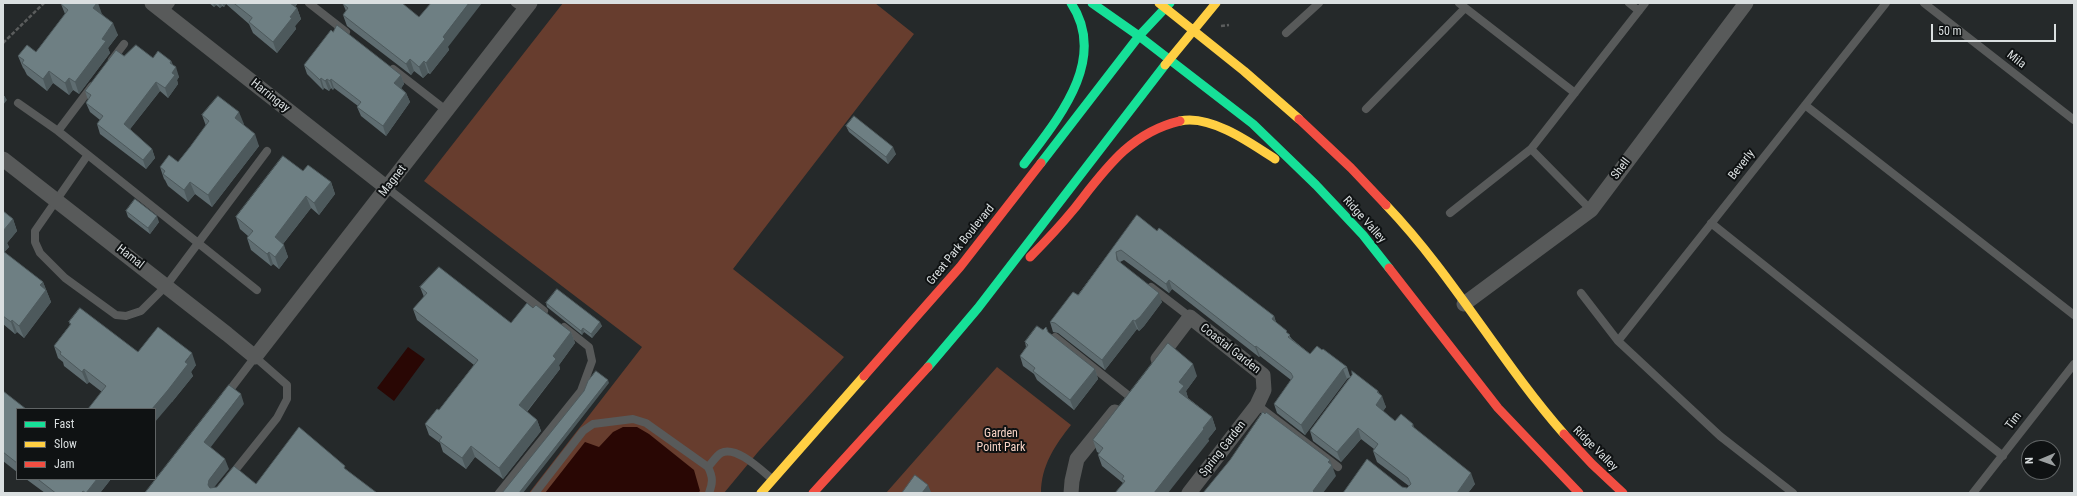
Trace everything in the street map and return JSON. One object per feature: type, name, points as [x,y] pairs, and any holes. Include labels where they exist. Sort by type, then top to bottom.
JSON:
[{"type":"main road","points":[[1017,174],[1068,102],[1081,74],[1084,41],[1079,20],[1071,3]]},
{"type":"main road","name":"Ridge Valley","points":[[1092,3],[1139,36],[1253,124],[1316,185],[1363,235],[1498,408],[1578,493]]},
{"type":"main road","points":[[813,493],[923,373],[978,308],[1041,224],[1192,30],[1216,3]]},
{"type":"main road","name":"Ridge Valley","points":[[1164,5],[1192,30],[1276,98],[1346,161],[1410,230],[1521,384],[1563,435],[1623,493]]},
{"type":"main road","name":"Great Park Boulevard","points":[[761,493],[960,267],[1164,5]]},
{"type":"main road","points":[[978,308],[1059,227],[1111,163],[1130,144],[1156,128],[1168,123],[1182,121],[1201,122],[1237,136],[1316,185]]},
{"type":"main road","points":[[912,323],[985,219]]},
{"type":"street","name":"Shell","points":[[1464,304],[1591,210],[1746,3]]},
{"type":"street","name":"Magnet","points":[[255,357],[447,111],[523,5]]},
{"type":"street","name":"Harringay","points":[[162,6],[387,188]]},
{"type":"street","name":"Hamal","points":[[3,159],[56,199],[255,357]]},
{"type":"street","name":"Coastal Garden","points":[[1148,372],[1190,317],[1263,375],[1264,390],[1258,405]]},
{"type":"street","points":[[1071,493],[1077,459],[1138,384]]},
{"type":"street","name":"Spring Garden","points":[[1196,491],[1258,405]]},
{"type":"lane","points":[[309,3],[351,36]]},
{"type":"lane","points":[[1286,33],[1319,3]]},
{"type":"lane","points":[[1458,3],[1575,93]]},
{"type":"lane","points":[[1629,3],[1639,11]]},
{"type":"lane","points":[[1450,213],[1531,150],[1646,3]]},
{"type":"lane","name":"Beverly","points":[[1618,341],[1886,3]]},
{"type":"lane","name":"Mila","points":[[1924,3],[2074,120]]},
{"type":"lane","points":[[1366,109],[1465,8]]},
{"type":"lane","points":[[105,69],[124,44]]},
{"type":"lane","points":[[388,65],[447,111]]},
{"type":"lane","points":[[58,131],[96,81]]},
{"type":"lane","points":[[18,103],[58,131],[87,156],[198,241],[257,290]]},
{"type":"lane","points":[[1805,105],[2074,315]]},
{"type":"lane","points":[[1531,150],[1591,210]]},
{"type":"lane","points":[[87,156],[35,231],[35,242],[40,253],[65,278],[116,315],[126,316],[141,311],[166,286],[198,241],[267,151]]},
{"type":"lane","points":[[387,188],[589,347],[592,361],[581,391],[499,493]]},
{"type":"lane","points":[[1711,224],[2003,456]]},
{"type":"lane","points":[[1142,280],[1190,317]]},
{"type":"lane","points":[[1581,293],[1618,341],[1720,436],[1793,493]]},
{"type":"lane","points":[[1055,337],[1129,396]]},
{"type":"lane","points":[[217,493],[277,418],[287,399],[287,386],[255,357],[223,400]]},
{"type":"lane","name":"Tim","points":[[1973,493],[2074,364]]},
{"type":"lane","points":[[1258,405],[1308,439],[1338,467]]},
{"type":"lane","points":[[535,493],[583,431],[593,424],[633,419],[646,423],[708,467],[712,474],[713,485],[709,493]]},
{"type":"lane","points":[[708,467],[721,453],[730,451],[738,453],[772,480]]},
{"type":"path","points":[[3,43],[44,3]]},
{"type":"green space","points":[[563,3],[875,3],[914,34],[733,269],[844,357],[758,452],[724,493],[529,493],[642,347],[424,181]]},
{"type":"green space","name":"Garden Point Park","points":[[997,367],[1071,425],[1054,448],[1046,465],[1043,474],[1041,493],[886,493]]},
{"type":"shaded area","points":[[408,347],[425,359],[394,401],[377,388]]},
{"type":"shaded area","points":[[623,427],[637,427],[649,434],[694,470],[700,491],[698,493],[545,493],[585,442],[599,447],[613,432]]},
{"type":"building","points":[[97,3],[93,8],[113,23],[102,39],[106,41],[75,82],[69,78],[65,83],[49,71],[43,79],[22,63],[24,60],[18,56],[27,45],[36,52],[68,10],[61,4]]},
{"type":"building","points":[[234,3],[290,3],[297,8],[290,17],[292,18],[273,42],[249,22],[252,18]]},
{"type":"building","points":[[402,3],[419,17],[431,3],[469,3],[443,37],[445,39],[426,63],[424,61],[419,67],[410,59],[406,64],[343,15],[348,8],[343,4]]},
{"type":"building","points":[[337,25],[401,75],[394,83],[406,93],[383,126],[357,107],[361,102],[331,79],[330,81],[327,79],[325,81],[321,78],[320,80],[304,65],[331,30],[333,32]]},
{"type":"building","points":[[136,45],[153,58],[158,51],[176,67],[172,73],[175,75],[165,88],[156,82],[124,124],[152,149],[143,160],[97,124],[103,116],[86,103],[91,95],[85,91],[116,50],[124,56]]},
{"type":"building","points":[[218,96],[239,112],[235,118],[255,134],[208,195],[190,182],[184,190],[163,174],[165,171],[160,167],[169,155],[178,162],[209,121],[202,115]]},
{"type":"building","points":[[854,116],[893,147],[886,157],[846,126]]},
{"type":"building","points":[[283,156],[303,171],[308,165],[331,182],[314,203],[306,196],[275,237],[284,245],[275,257],[269,252],[267,254],[247,238],[253,231],[236,217]]},
{"type":"building","points":[[135,199],[157,216],[148,228],[126,211]]},
{"type":"building","points":[[3,211],[13,219],[3,231]]},
{"type":"building","points":[[1137,215],[1157,231],[1159,228],[1274,316],[1272,319],[1287,331],[1286,332],[1290,335],[1288,337],[1310,354],[1317,346],[1347,367],[1343,369],[1301,425],[1274,404],[1293,377],[1291,373],[1169,280],[1166,284],[1121,250],[1116,252],[1117,260],[1159,293],[1140,317],[1135,321],[1133,320],[1102,360],[1055,323],[1050,322],[1073,292],[1078,295]]},
{"type":"building","points":[[3,251],[43,282],[40,285],[46,290],[19,326],[12,320],[11,322],[3,316]]},
{"type":"building","points":[[439,267],[511,323],[527,303],[533,308],[536,305],[571,332],[553,356],[556,359],[519,405],[537,420],[499,468],[471,446],[462,458],[439,441],[442,437],[425,424],[437,409],[439,410],[478,360],[413,309],[427,293],[420,287]]},
{"type":"building","points":[[557,289],[600,322],[591,334],[583,328],[581,331],[546,303]]},
{"type":"building","points":[[80,308],[138,352],[158,327],[192,353],[185,362],[188,364],[153,408],[89,408],[106,386],[84,369],[82,372],[60,354],[61,352],[54,346],[71,324],[69,322]]},
{"type":"building","points":[[1037,326],[1043,330],[1046,327],[1048,332],[1095,369],[1070,400],[1033,371],[1035,368],[1020,356],[1028,345],[1025,342]]},
{"type":"building","points":[[1168,343],[1193,364],[1179,382],[1184,386],[1179,392],[1212,417],[1154,493],[1115,493],[1125,481],[1122,479],[1124,476],[1098,455],[1103,448],[1093,440]]},
{"type":"building","points":[[596,371],[608,380],[519,493],[502,493],[584,391],[588,381]]},
{"type":"building","points":[[1352,371],[1378,391],[1377,392],[1382,396],[1376,405],[1395,421],[1401,414],[1413,424],[1412,426],[1471,473],[1457,493],[1343,493],[1367,459],[1402,487],[1407,488],[1411,484],[1408,478],[1373,451],[1378,444],[1358,428],[1337,452],[1310,431],[1352,375]]},
{"type":"building","points":[[229,385],[241,394],[204,442],[225,459],[209,480],[208,485],[210,488],[217,487],[234,466],[256,484],[299,427],[345,466],[344,468],[377,493],[145,493]]},
{"type":"building","points":[[3,391],[25,408],[16,408],[16,462],[3,452]]},
{"type":"building","points":[[1263,412],[1265,414],[1266,412],[1330,460],[1328,462],[1332,465],[1313,491],[1315,493],[1203,493],[1230,460]]},
{"type":"building","points":[[915,475],[928,485],[922,493],[902,493]]},
{"type":"building","points":[[39,480],[96,480],[86,493],[83,491],[81,493],[56,493]]},
{"type":"traffic: fast","points":[[1024,164],[1051,128],[1063,109],[1074,88],[1082,67],[1084,46],[1081,24],[1071,3]]},
{"type":"traffic: fast","points":[[1092,3],[1139,36],[1253,124],[1316,185],[1363,235],[1389,268]]},
{"type":"traffic: fast","points":[[1041,163],[1139,36],[1170,3]]},
{"type":"traffic: fast","points":[[928,367],[978,308],[1165,65]]},
{"type":"traffic: slow","points":[[1159,3],[1244,71],[1299,119]]},
{"type":"traffic: slow","points":[[1165,65],[1216,3]]},
{"type":"traffic: slow","points":[[1180,121],[1192,120],[1204,122],[1230,131],[1275,159]]},
{"type":"traffic: slow","points":[[1386,205],[1433,260],[1519,377],[1564,434]]},
{"type":"traffic: slow","points":[[761,493],[864,376]]},
{"type":"traffic: jam","points":[[1299,119],[1351,168],[1386,205]]},
{"type":"traffic: jam","points":[[1030,257],[1063,222],[1119,155],[1146,134],[1180,121]]},
{"type":"traffic: jam","points":[[864,376],[960,267],[1041,163]]},
{"type":"traffic: jam","points":[[1389,268],[1498,408],[1579,493]]},
{"type":"traffic: jam","points":[[813,493],[928,367]]},
{"type":"traffic: jam","points":[[1564,434],[1592,464],[1623,493]]}]
